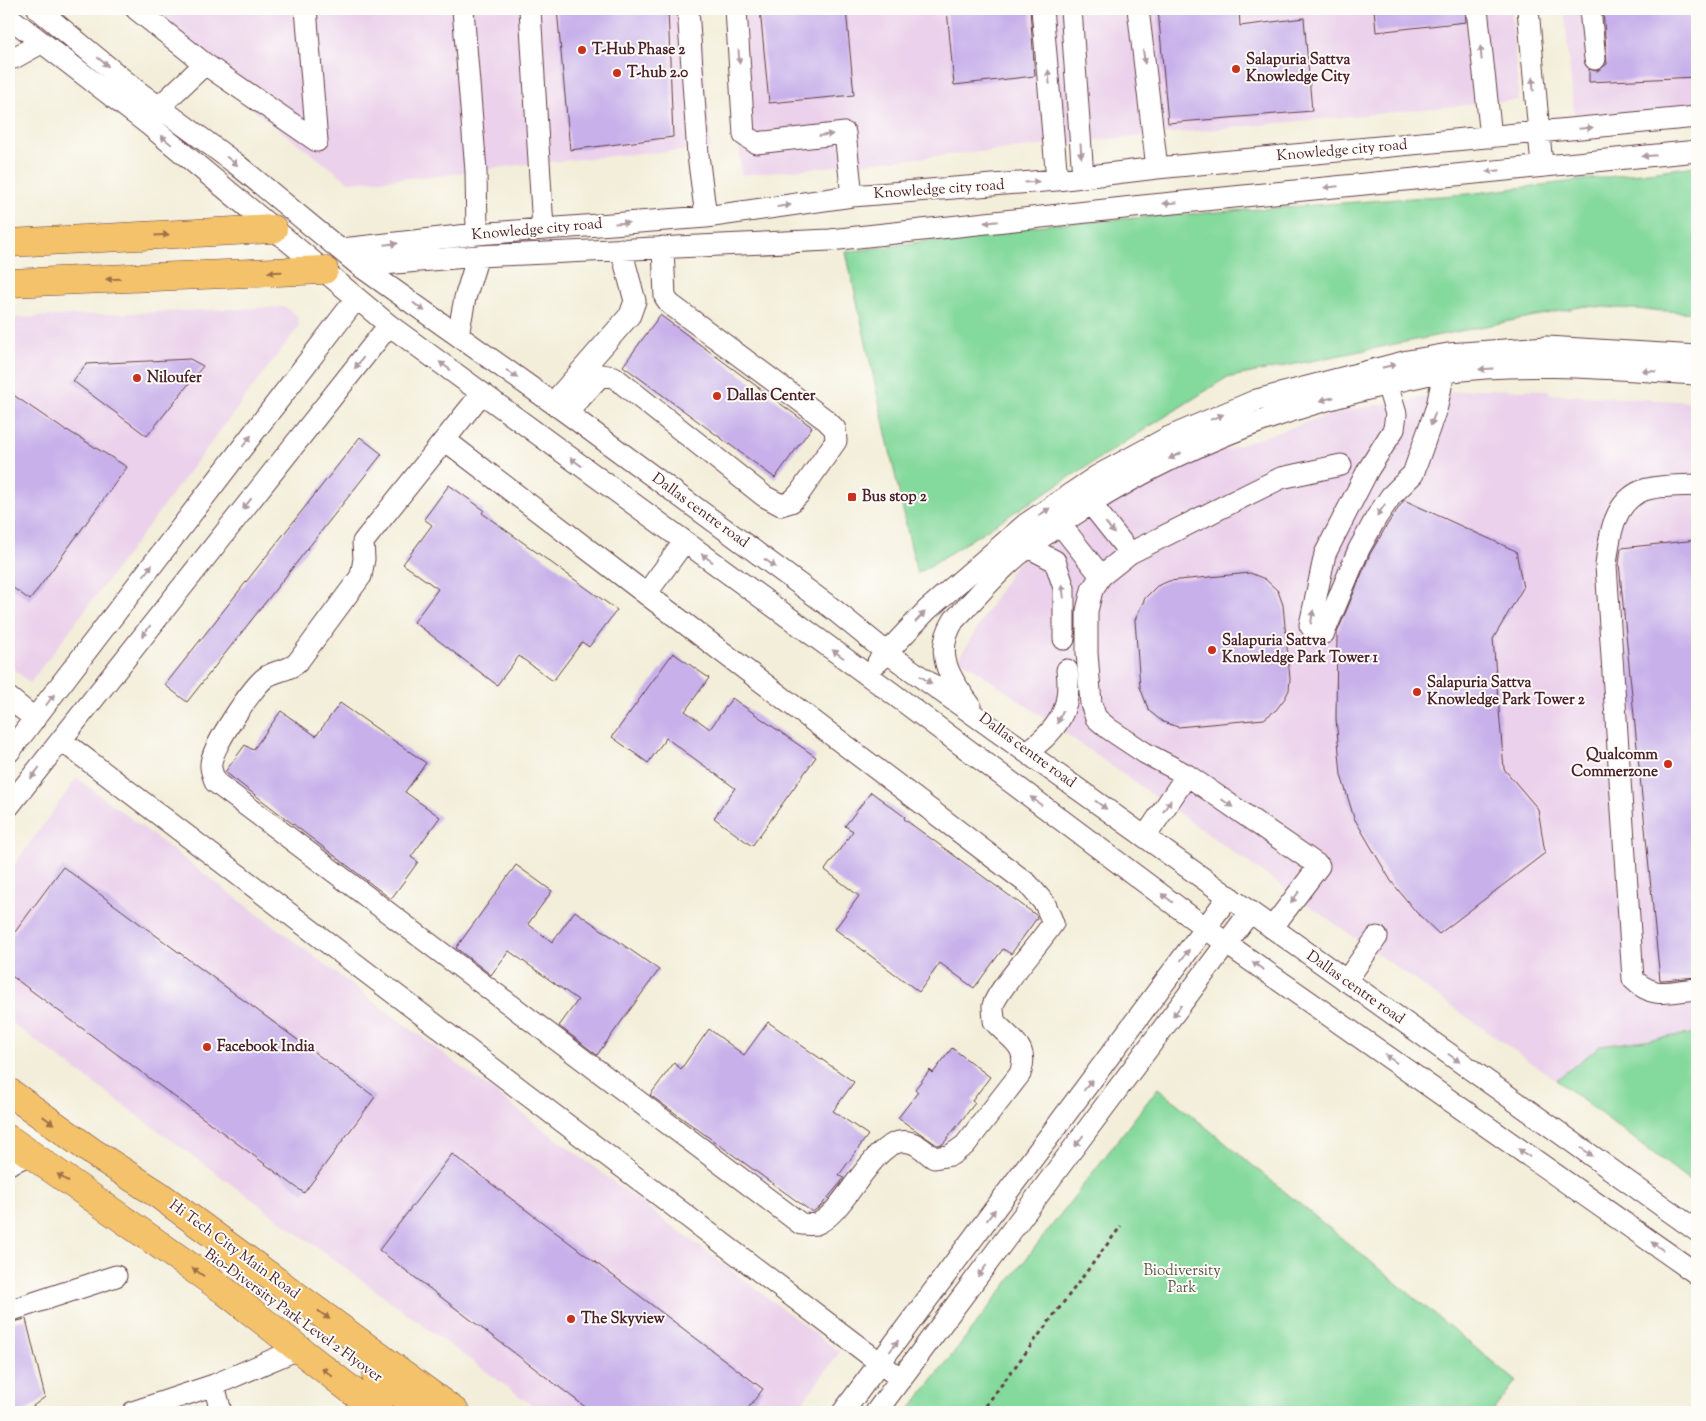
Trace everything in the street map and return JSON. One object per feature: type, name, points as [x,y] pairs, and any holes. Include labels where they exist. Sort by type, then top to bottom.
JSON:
[{"type":"main road","points":[[9,243],[273,229]]},
{"type":"main road","points":[[69,240],[70,280]]},
{"type":"main road","points":[[9,283],[324,270]]},
{"type":"main road","name":"Hi Tech City Main Road","points":[[9,1092],[94,1153],[159,1195],[455,1412]]},
{"type":"main road","points":[[16,1152],[103,1206],[226,1291],[298,1349],[351,1401],[379,1412]]},
{"type":"main road","name":"Bio-Diversity Park Level 2 Flyover","points":[[103,1206],[173,1228],[372,1372],[423,1412]]},
{"type":"street","name":"Dallas centre road","points":[[38,9],[159,108],[235,163],[342,249],[360,266],[560,408],[833,609],[886,652],[976,714],[1697,1231]]},
{"type":"street","points":[[136,9],[205,64],[318,141],[306,9]]},
{"type":"street","points":[[463,9],[476,171],[477,234]]},
{"type":"street","points":[[530,9],[543,229]]},
{"type":"street","points":[[688,9],[698,155],[706,217]]},
{"type":"street","points":[[736,9],[744,135],[756,143],[845,133],[852,196]]},
{"type":"street","points":[[1042,9],[1057,180]]},
{"type":"street","points":[[1071,9],[1083,177]]},
{"type":"street","points":[[1138,9],[1157,168]]},
{"type":"street","points":[[1477,9],[1491,137]]},
{"type":"street","points":[[1528,9],[1537,132],[1542,166]]},
{"type":"street","points":[[1590,9],[1595,59]]},
{"type":"street","points":[[9,17],[149,125],[389,325],[868,675],[1227,944],[1697,1274]]},
{"type":"street","points":[[64,60],[78,42]]},
{"type":"street","points":[[9,58],[14,58],[41,43]]},
{"type":"street","points":[[159,108],[205,64]]},
{"type":"street","name":"Knowledge city road","points":[[342,249],[477,234],[706,217],[852,196],[1057,180],[1157,168],[1697,117]]},
{"type":"street","name":"Knowledge city road","points":[[360,266],[478,256],[830,240],[1697,151]]},
{"type":"street","points":[[560,408],[601,375],[614,377],[764,496],[780,505],[791,502],[799,494],[836,441],[835,430],[826,420],[670,304],[665,297],[663,248]]},
{"type":"street","points":[[560,408],[630,314],[635,301],[621,249]]},
{"type":"street","points":[[458,335],[465,298],[478,256]]},
{"type":"street","points":[[9,752],[356,299]]},
{"type":"street","points":[[9,806],[389,325]]},
{"type":"street","points":[[868,675],[886,652],[927,610],[996,548],[1026,524],[1089,481],[1167,438],[1257,400],[1408,361],[1448,354],[1547,347],[1697,356]]},
{"type":"street","points":[[976,714],[960,690],[944,659],[943,645],[947,631],[954,620],[1028,547],[1124,483],[1175,456],[1235,430],[1314,402],[1444,372],[1557,367],[1697,374]]},
{"type":"street","points":[[1387,384],[1396,414],[1394,429],[1368,470],[1325,554],[1310,625],[1318,635],[1324,633],[1359,549],[1376,518],[1391,496],[1413,474],[1437,406],[1444,372]]},
{"type":"street","points":[[445,440],[1028,884],[1045,904],[1053,923],[1042,941],[999,992],[993,1005],[994,1022],[1020,1046],[1024,1060],[1020,1074],[965,1146],[951,1155],[934,1158],[912,1143],[902,1142],[885,1147],[831,1214],[816,1224],[801,1224],[215,782],[210,764],[216,746],[229,725],[261,681],[267,676],[290,669],[297,663],[361,576],[364,559],[363,542],[482,393]]},
{"type":"street","points":[[1272,928],[1319,866],[1187,775],[1145,753],[1109,730],[1096,718],[1092,704],[1087,653],[1087,611],[1092,590],[1101,576],[1130,553],[1248,498],[1281,478],[1341,465]]},
{"type":"street","points":[[1695,489],[1644,490],[1632,497],[1618,512],[1613,522],[1606,565],[1633,979],[1643,989],[1653,993],[1697,989]]},
{"type":"street","points":[[1091,504],[1130,553]]},
{"type":"street","points":[[1060,524],[1101,576]]},
{"type":"street","points":[[646,594],[684,542]]},
{"type":"street","points":[[1028,547],[1055,561],[1064,588],[1064,639]]},
{"type":"street","points":[[1027,752],[1047,738],[1056,727],[1070,690],[1067,670]]},
{"type":"street","points":[[9,698],[35,718]]},
{"type":"street","points":[[61,740],[901,1379]]},
{"type":"street","points":[[1145,837],[1187,775]]},
{"type":"street","points":[[843,1412],[1229,896]]},
{"type":"street","points":[[876,1412],[1250,912]]},
{"type":"street","points":[[1346,981],[1377,937]]},
{"type":"street","points":[[9,1312],[116,1276]]},
{"type":"street","points":[[133,1412],[214,1385],[298,1349]]},
{"type":"street","points":[[214,1385],[221,1412]]},
{"type":"path","points":[[981,1412],[1122,1226]]},
{"type":"shaded area","points":[[124,9],[699,9],[711,149],[642,153],[519,165],[438,176],[349,182],[199,69]]},
{"type":"shaded area","name":"Salapuria Sattva Knowledge City","points":[[729,9],[1511,9],[1519,100],[741,175]]},
{"type":"shaded area","points":[[1564,9],[1697,9],[1697,110],[1575,124]]},
{"type":"shaded area","points":[[285,307],[297,316],[299,326],[30,683],[9,665],[9,318]]},
{"type":"shaded area","points":[[1474,389],[1549,390],[1551,394],[1697,402],[1697,1033],[1600,1046],[1556,1080],[959,658],[1015,565],[1092,511],[1210,455],[1341,411]]},
{"type":"shaded area","points":[[77,778],[840,1352],[795,1412],[541,1412],[9,1021],[9,872]]},
{"type":"green space","points":[[1697,166],[1697,313],[1585,306],[1226,378],[917,574],[846,252],[1051,224],[1468,194]]},
{"type":"green space","points":[[1697,1033],[1697,1186],[1556,1080],[1600,1046]]},
{"type":"green space","name":"Biodiversity Park","points":[[1158,1088],[1516,1381],[1492,1412],[908,1412]]},
{"type":"building","name":"T-hub 2.0","points":[[557,9],[668,9],[673,137],[570,150]]},
{"type":"building","points":[[760,9],[846,9],[854,95],[769,103]]},
{"type":"building","points":[[947,9],[1030,9],[1035,76],[954,85]]},
{"type":"building","name":"Salapuria Sattva Knowledge City","points":[[1158,9],[1239,9],[1240,26],[1304,18],[1312,111],[1168,123]]},
{"type":"building","name":"Salapuria Sattva Knowledge City","points":[[1374,9],[1465,9],[1466,22],[1376,32]]},
{"type":"building","points":[[1603,9],[1697,9],[1697,77],[1589,82],[1589,69],[1597,71],[1607,64]]},
{"type":"building","name":"Dallas Center","points":[[660,315],[812,427],[775,478],[623,366]]},
{"type":"building","points":[[190,359],[203,366],[147,436],[73,381],[86,364]]},
{"type":"building","points":[[9,392],[66,431],[127,467],[30,600],[9,585]]},
{"type":"building","points":[[360,437],[382,454],[187,702],[165,685]]},
{"type":"building","points":[[449,485],[484,510],[482,513],[617,610],[589,647],[582,642],[553,681],[519,656],[497,685],[414,622],[438,589],[403,564],[432,525],[424,519]]},
{"type":"building","name":"Salapuria Sattva Knowledge Park Tower 2","points":[[1404,500],[1516,551],[1523,588],[1493,639],[1504,769],[1538,809],[1545,853],[1439,934],[1416,912],[1391,881],[1354,818],[1341,775],[1336,718],[1337,633],[1370,554]]},
{"type":"building","name":"Qualcomm Commerzone","points":[[1697,540],[1697,977],[1660,980],[1619,563],[1621,548]]},
{"type":"building","name":"Salapuria Sattva Knowledge Park Tower 1","points":[[1250,573],[1265,579],[1278,591],[1283,605],[1290,679],[1289,690],[1285,698],[1276,710],[1264,719],[1178,727],[1163,722],[1149,711],[1140,687],[1135,620],[1145,598],[1157,586],[1169,581]]},
{"type":"building","points":[[673,653],[709,678],[685,711],[710,729],[732,698],[816,757],[752,846],[714,818],[735,788],[666,738],[648,763],[612,737]]},
{"type":"building","points":[[340,703],[426,763],[405,792],[440,817],[411,857],[418,862],[391,899],[225,772],[245,745],[253,750],[281,711],[316,736]]},
{"type":"building","points":[[871,792],[905,817],[904,819],[1036,915],[1037,918],[1011,954],[1003,949],[974,988],[940,963],[919,992],[835,929],[859,896],[825,870],[853,831],[845,826]]},
{"type":"building","points":[[516,865],[552,891],[528,924],[552,942],[575,911],[659,970],[597,1055],[559,1026],[578,1000],[509,951],[491,975],[456,948]]},
{"type":"building","points":[[63,867],[375,1097],[304,1193],[9,974],[9,940]]},
{"type":"building","points":[[768,1022],[854,1082],[833,1111],[868,1135],[839,1175],[844,1178],[820,1207],[812,1212],[650,1095],[674,1063],[681,1069],[709,1029],[744,1055]]},
{"type":"building","points":[[952,1048],[990,1077],[972,1101],[975,1103],[943,1144],[937,1145],[898,1118],[918,1092],[915,1089],[930,1070],[933,1073]]},
{"type":"building","name":"The Skyview","points":[[452,1154],[763,1389],[745,1412],[592,1412],[379,1250]]},
{"type":"building","points":[[26,1319],[45,1397],[25,1412],[9,1412],[9,1323]]},
{"type":"place","name":"T-Hub Phase 2","points":[[582,50]]},
{"type":"place","name":"Salapuria Sattva Knowledge City","points":[[1236,69]]},
{"type":"place","name":"T-hub 2.0","points":[[617,73]]},
{"type":"place","name":"Niloufer","points":[[137,378]]},
{"type":"place","name":"Dallas Center","points":[[717,396]]},
{"type":"place","name":"Bus stop 2","points":[[852,497]]},
{"type":"place","name":"Salapuria Sattva Knowledge Park Tower 1","points":[[1212,650]]},
{"type":"place","name":"Salapuria Sattva Knowledge Park Tower 2","points":[[1417,692]]},
{"type":"place","name":"Qualcomm Commerzone","points":[[1668,764]]},
{"type":"place","name":"Facebook India","points":[[207,1047]]},
{"type":"place","name":"The Skyview","points":[[571,1319]]}]
